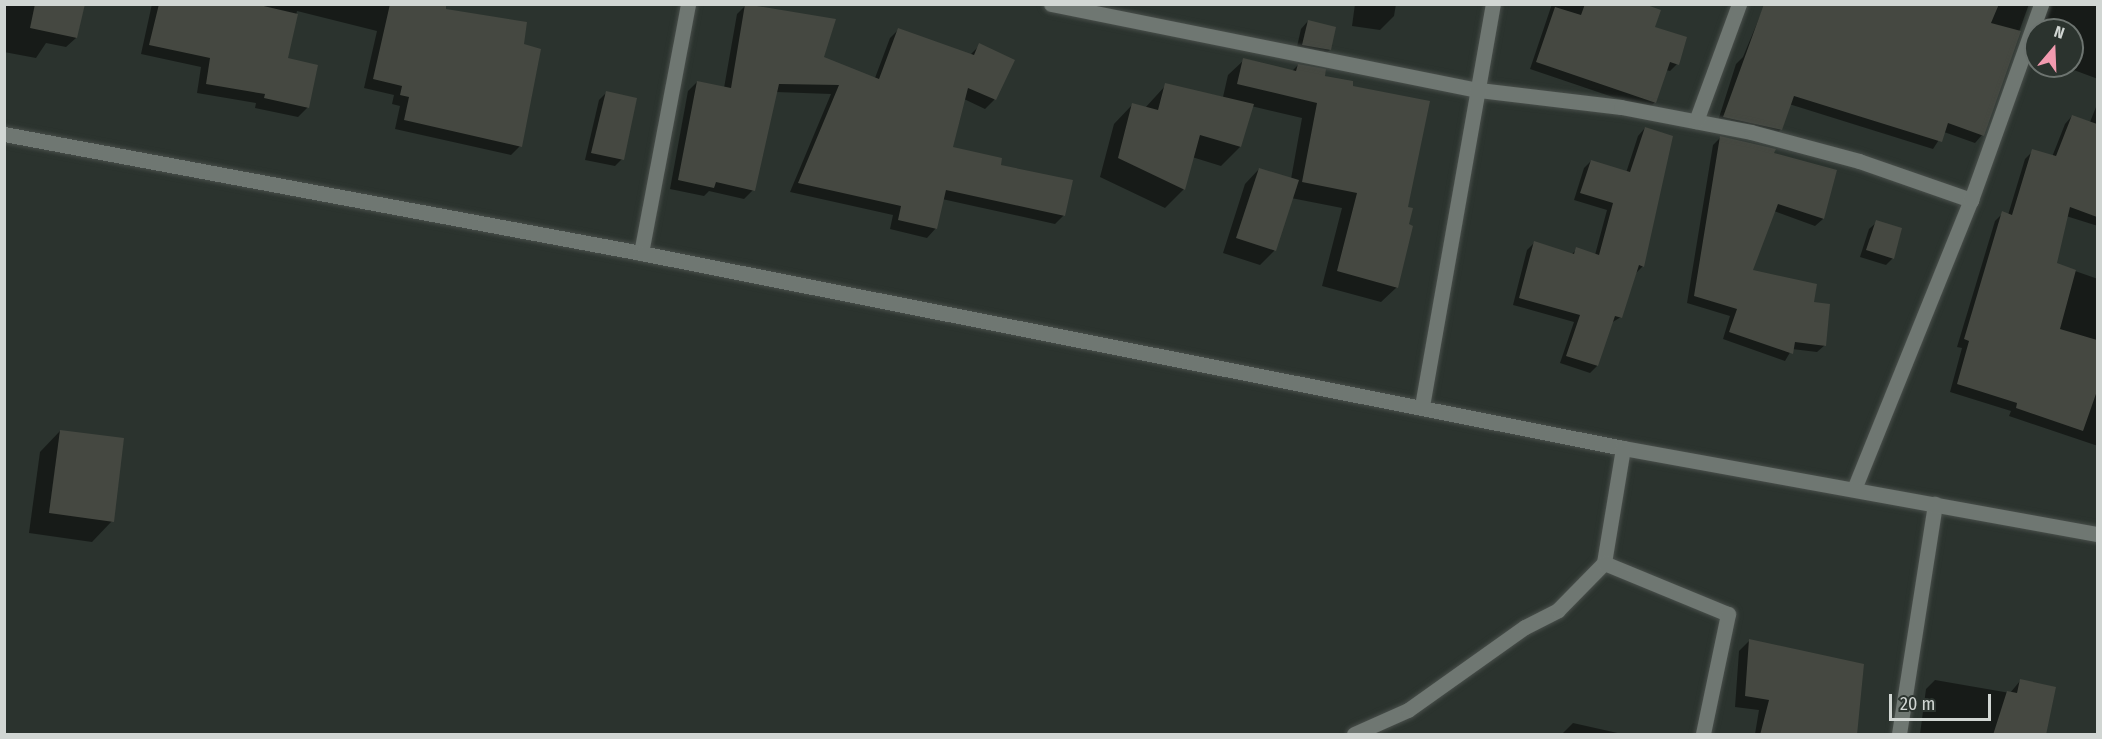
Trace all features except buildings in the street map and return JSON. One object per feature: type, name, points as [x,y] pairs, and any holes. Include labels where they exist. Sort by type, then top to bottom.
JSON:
[{"type":"street","points":[[640,253],[688,4]]},
{"type":"street","points":[[1051,4],[1479,90],[1621,107],[1696,121],[1859,161],[1971,200]]},
{"type":"street","points":[[1422,406],[1493,4]]},
{"type":"street","points":[[1696,121],[1740,4]]},
{"type":"street","points":[[1854,489],[1971,200],[2041,4]]},
{"type":"street","points":[[4,134],[640,253],[1422,406],[1623,448],[2097,534]]},
{"type":"street","points":[[1354,735],[1408,710],[1525,627],[1558,610],[1604,563],[1623,448]]},
{"type":"street","points":[[1899,735],[1935,504]]},
{"type":"street","points":[[1604,563],[1728,614],[1703,735]]}]
